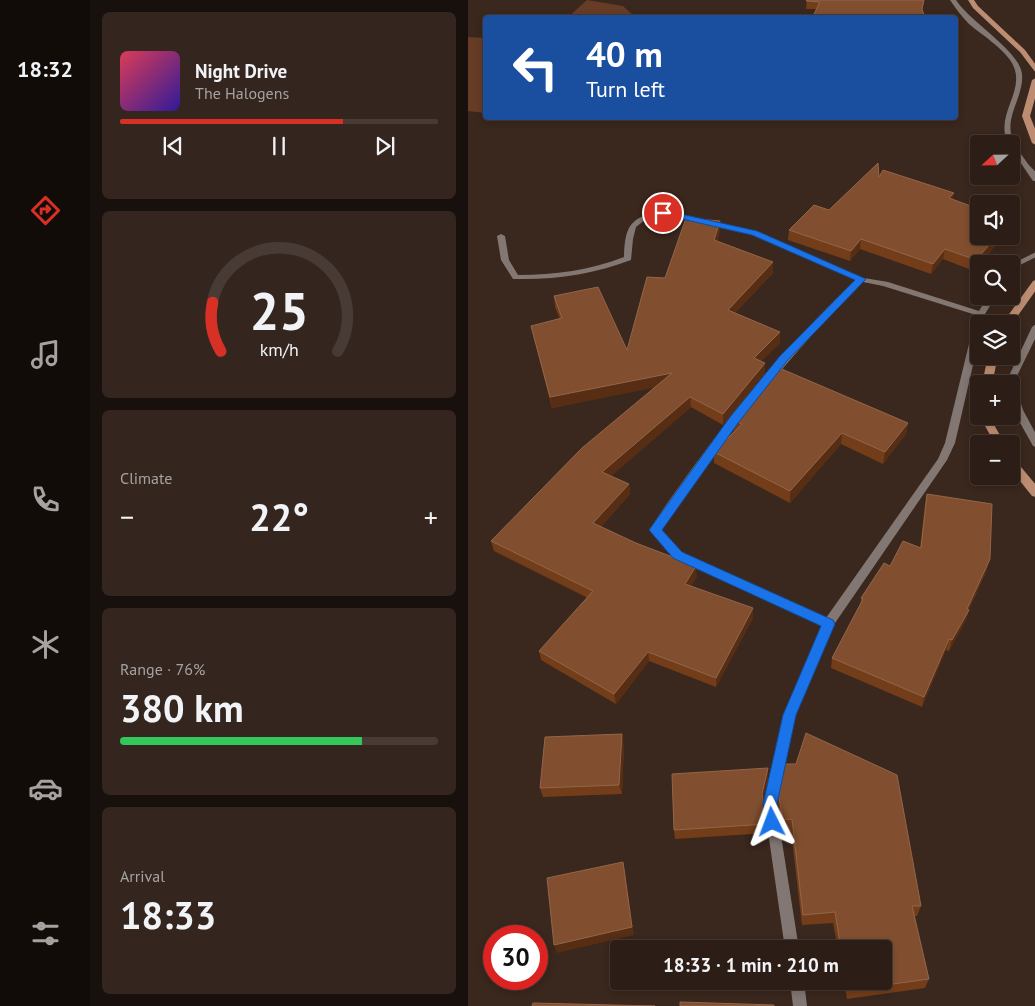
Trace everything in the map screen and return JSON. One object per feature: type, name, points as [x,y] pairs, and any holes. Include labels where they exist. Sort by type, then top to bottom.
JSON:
[{"type":"street","points":[[952,0],[956,7],[975,26],[990,36],[1015,61],[1019,74],[1018,90],[1009,109],[1008,136],[1036,179]]},
{"type":"street","points":[[501,236],[505,260],[516,277],[539,278],[614,264],[628,258],[627,232],[635,222],[648,215],[663,213],[754,232],[861,279],[885,284],[981,314]]},
{"type":"street","points":[[1020,263],[1036,254]]},
{"type":"street","points":[[828,624],[678,555],[655,530],[734,420],[784,359],[824,314],[861,279]]},
{"type":"street","points":[[791,940],[770,804],[789,715],[828,624],[942,460],[950,443],[981,314],[986,305]]},
{"type":"street","points":[[1012,375],[1036,326]]},
{"type":"street","points":[[1020,414],[1036,444]]},
{"type":"street","points":[[797,990],[800,1006]]},
{"type":"shaded area","points":[[587,0],[623,6],[633,15],[570,15]]},
{"type":"shaded area","points":[[468,37],[483,38],[483,113],[468,111]]},
{"type":"building","points":[[924,0],[922,9],[924,15],[814,15],[820,2],[806,1]]},
{"type":"building","points":[[878,163],[879,177],[883,170],[954,193],[949,198],[970,206],[970,245],[989,245],[980,255],[970,255],[970,258],[945,249],[933,264],[861,239],[851,251],[789,230],[814,205],[829,210]]},
{"type":"building","points":[[686,218],[720,221],[714,240],[773,262],[728,310],[780,332],[754,358],[765,363],[723,414],[690,397],[602,472],[629,484],[593,523],[636,543],[696,566],[685,584],[753,608],[716,678],[648,652],[614,694],[539,651],[593,591],[491,541],[582,448],[672,373],[550,397],[531,326],[562,318],[554,296],[598,287],[627,350],[647,277],[665,278]]},
{"type":"building","points":[[777,367],[908,423],[885,452],[842,433],[790,491],[714,452],[742,424],[734,420]]},
{"type":"building","points":[[927,494],[992,504],[990,559],[967,609],[969,610],[952,640],[949,639],[924,697],[832,658],[863,599],[861,598],[884,563],[890,566],[903,541],[921,548]]},
{"type":"building","points":[[806,733],[897,775],[921,906],[912,906],[929,979],[892,984],[892,940],[840,940],[835,912],[803,915],[792,819],[783,820],[778,792],[784,764],[796,764]]},
{"type":"building","points":[[622,734],[619,785],[540,788],[545,737]]},
{"type":"building","points":[[768,768],[762,794],[767,824],[674,830],[672,774]]},
{"type":"building","points":[[623,862],[632,927],[554,945],[547,878]]},
{"type":"building","points":[[680,1002],[774,1005],[774,1006],[680,1006]]},
{"type":"building","points":[[533,1003],[655,1006],[532,1006]]},
{"type":"waterway","points":[[971,0],[975,7],[1023,51],[1036,71]]},
{"type":"waterway","points":[[1036,80],[1026,116],[1036,143]]},
{"type":"waterway","points":[[1013,315],[1036,283]]},
{"type":"waterway","points":[[989,375],[991,365]]},
{"type":"waterway","points":[[989,425],[995,435]]},
{"type":"waterway","points":[[1020,474],[1036,493]]},
{"type":"route","points":[[663,213],[713,225],[754,232],[861,279],[824,314],[784,359],[734,420],[655,530],[678,555],[828,624],[789,715],[770,804],[772,822]]}]
